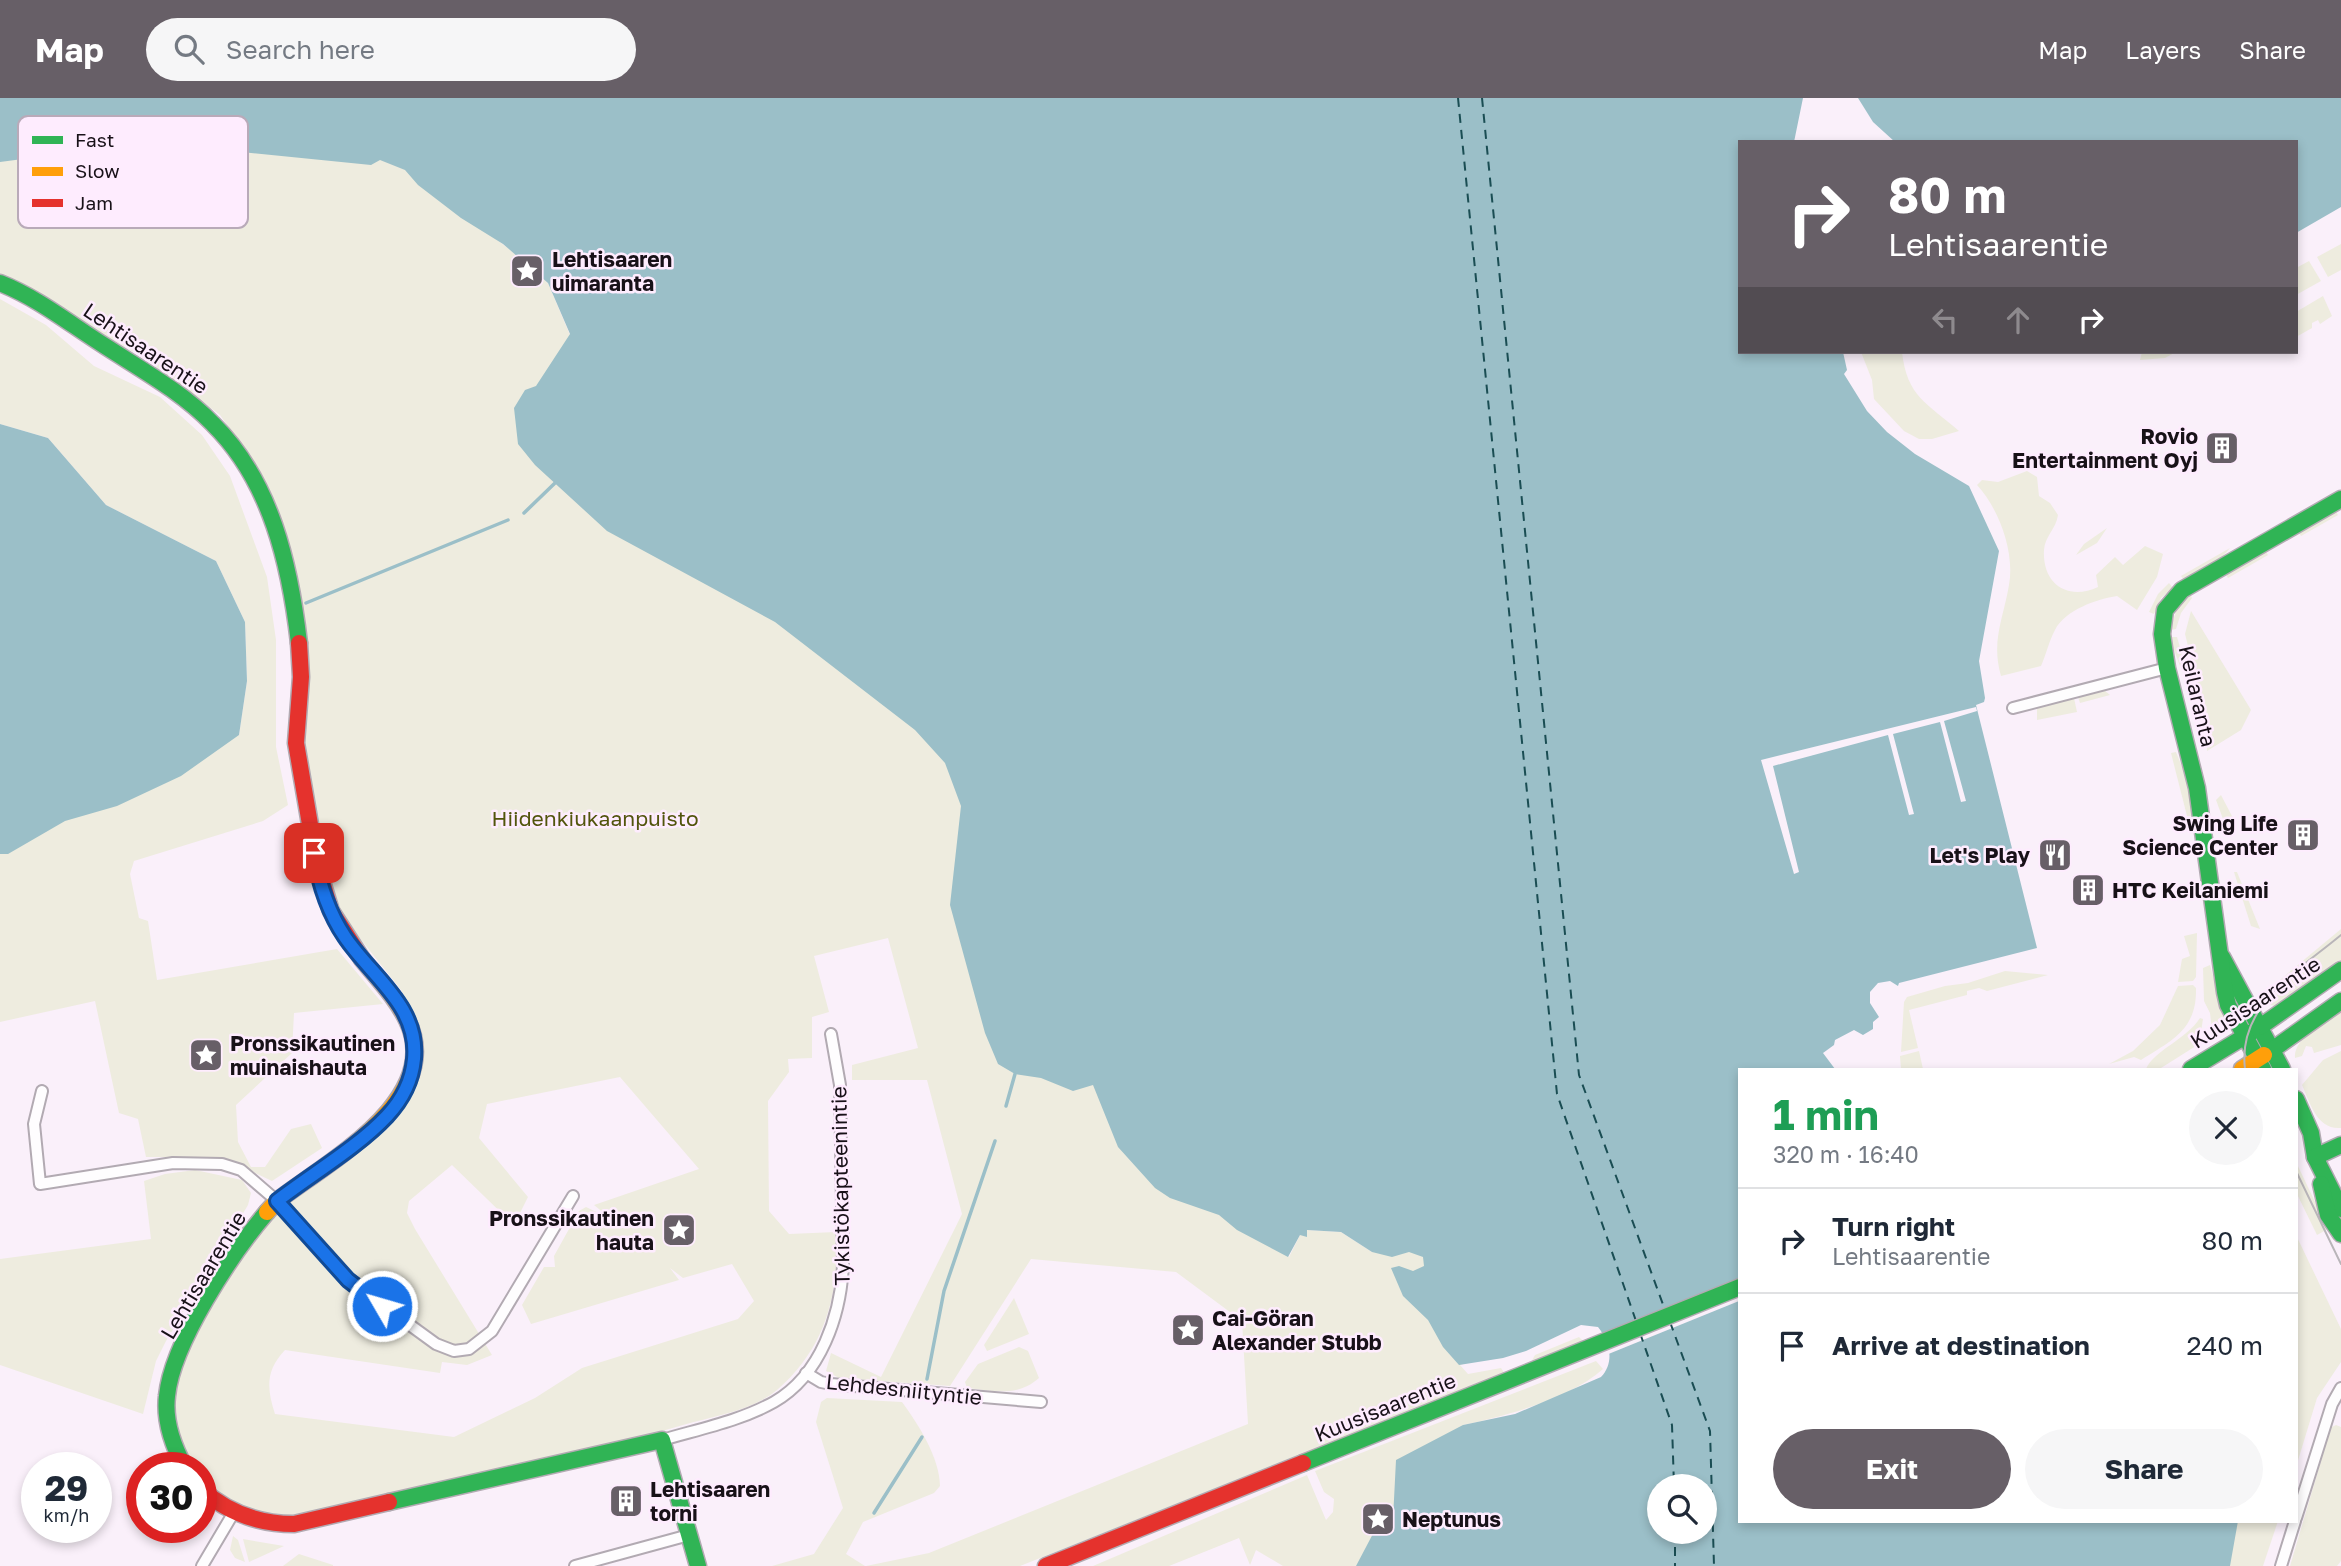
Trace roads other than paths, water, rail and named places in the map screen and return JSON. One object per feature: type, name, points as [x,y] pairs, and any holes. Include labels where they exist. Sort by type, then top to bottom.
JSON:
[{"type":"street","name":"Lehtisaarentie","points":[[0,283],[20,291],[156,376],[210,419],[242,457],[260,488],[278,536],[299,639],[301,694],[295,730],[319,879],[335,921],[347,940],[408,1016],[415,1050],[407,1087],[387,1117],[277,1201],[231,1260],[181,1349],[168,1387],[168,1422],[179,1452]]},
{"type":"street","name":"Keilaranta","points":[[2260,1064],[2228,1004],[2197,788],[2167,668],[2162,622],[2172,599],[2182,590],[2341,499]]},
{"type":"street","points":[[2012,708],[2167,668]]},
{"type":"street","name":"Keilaranta","points":[[2222,957],[2281,1068]]},
{"type":"street","name":"Kuusisaarentie","points":[[2193,1068],[2245,1037],[2341,970]]},
{"type":"street","points":[[2260,1064],[2272,1050],[2341,1001]]},
{"type":"street","name":"Tykistökapteenintie","points":[[806,1373],[827,1340],[842,1293],[840,1085],[831,1034]]},
{"type":"street","points":[[42,1091],[34,1124],[40,1184],[173,1163],[200,1162],[241,1170],[277,1201],[348,1280],[436,1344],[454,1351],[468,1349],[492,1331],[573,1196]]},
{"type":"street","points":[[2298,1104],[2311,1133],[2328,1215],[2341,1234]]},
{"type":"street","points":[[2298,1128],[2341,1209]]},
{"type":"street","points":[[2313,1152],[2341,1145]]},
{"type":"street","name":"Kuusisaarentie","points":[[1046,1566],[1738,1288]]},
{"type":"street","name":"Lehdesniityntie","points":[[662,1440],[755,1412],[788,1393],[806,1373],[816,1380],[831,1384],[1041,1402]]},
{"type":"street","points":[[2298,1513],[2332,1404],[2341,1388]]},
{"type":"street","points":[[217,1500],[234,1512],[269,1523],[314,1521],[662,1440],[698,1566]]},
{"type":"street","points":[[202,1566],[234,1512]]},
{"type":"street","points":[[2281,1566],[2295,1523]]},
{"type":"street","points":[[575,1566],[689,1535]]},
{"type":"water","points":[[0,98],[1803,98],[1794,140],[1738,140],[1738,354],[1843,354],[1847,370],[1844,374],[1867,411],[1887,432],[1915,454],[1969,486],[1999,551],[1979,661],[1985,698],[1984,702],[1976,705],[2037,948],[1899,983],[1898,986],[1890,981],[1878,983],[1870,992],[1870,1003],[1879,1017],[1873,1022],[1873,1029],[1863,1035],[1854,1030],[1835,1040],[1834,1045],[1823,1053],[1834,1068],[1738,1068],[1738,1523],[2238,1523],[2230,1566],[1356,1566],[1376,1528],[1393,1519],[1396,1460],[1463,1425],[1515,1414],[1601,1377],[1608,1365],[1609,1352],[1598,1327],[1581,1325],[1526,1351],[1503,1358],[1459,1365],[1443,1347],[1428,1320],[1403,1296],[1391,1268],[1399,1266],[1413,1271],[1424,1266],[1423,1257],[1409,1252],[1392,1257],[1372,1252],[1341,1232],[1307,1230],[1307,1237],[1300,1235],[1288,1257],[1237,1230],[1219,1215],[1170,1198],[1155,1188],[1118,1147],[1093,1085],[1073,1091],[1041,1078],[1015,1074],[998,1064],[985,1033],[950,905],[961,806],[945,763],[915,730],[775,622],[607,531],[535,465],[518,444],[514,408],[525,390],[536,386],[570,334],[548,283],[503,244],[461,218],[418,185],[405,170],[380,160],[371,165],[248,153],[248,116],[18,116],[18,160],[0,162]]},
{"type":"water","points":[[1858,98],[2341,98],[2341,207],[2298,232],[2298,140],[1893,140],[1873,122]]},
{"type":"water","points":[[0,424],[48,438],[106,505],[216,561],[245,622],[247,681],[239,735],[181,776],[117,806],[65,821],[8,854],[0,854]]},
{"type":"waterway","points":[[524,513],[555,483]]},
{"type":"waterway","points":[[306,603],[508,520]]},
{"type":"waterway","points":[[1006,1106],[1015,1074]]},
{"type":"waterway","points":[[927,1379],[944,1291],[995,1141]]},
{"type":"waterway","points":[[874,1513],[922,1437]]},
{"type":"tram line","points":[[2245,1068],[2245,1046],[2251,1026],[2261,1008],[2290,976],[2341,935]]},
{"type":"tram line","points":[[2298,1175],[2341,1264]]},
{"type":"place","name":"Lehtisaaren uimaranta","points":[[527,271]]},
{"type":"place","name":"Rovio Entertainment Oyj","points":[[2222,448]]},
{"type":"place","name":"Swing Life Science Center","points":[[2303,835]]},
{"type":"place","name":"Let's Play","points":[[2055,855]]},
{"type":"place","name":"HTC Keilaniemi","points":[[2088,890]]},
{"type":"place","name":"Pronssikautinen muinaishauta","points":[[206,1055]]},
{"type":"place","name":"Pronssikautinen hauta","points":[[679,1230]]},
{"type":"place","name":"Cai-Göran Alexander Stubb","points":[[1188,1330]]},
{"type":"place","name":"Lehtisaaren torni","points":[[626,1501]]},
{"type":"place","name":"Neptunus","points":[[1378,1519]]},
{"type":"park label","name":"Hiidenkiukaanpuisto","points":[[595,818]]}]
